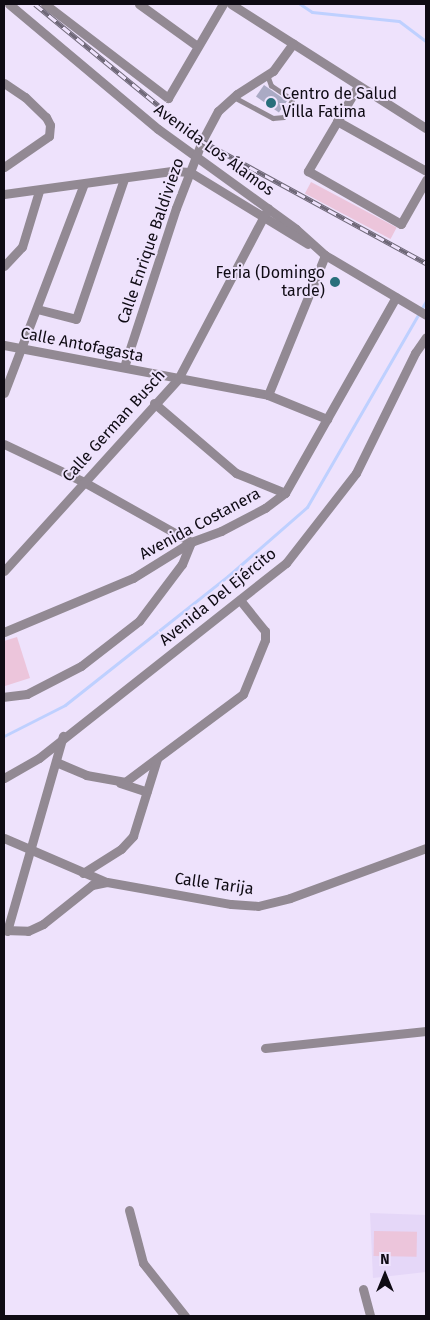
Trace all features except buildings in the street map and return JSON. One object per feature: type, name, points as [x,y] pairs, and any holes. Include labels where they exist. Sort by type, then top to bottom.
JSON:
[{"type":"street","name":"Avenida Los Álamos","points":[[9,4],[196,158],[268,208],[325,255],[426,315]]},
{"type":"street","name":"Avenida Los Álamos","points":[[46,4],[168,98],[197,46]]},
{"type":"street","points":[[139,4],[197,46],[223,4]]},
{"type":"street","points":[[231,4],[426,128]]},
{"type":"street","name":"Calle Enrique Baldiviezo","points":[[124,367],[190,172],[218,111],[233,97],[267,75],[293,43]]},
{"type":"street","points":[[4,83],[25,97],[46,117],[50,125],[49,136],[4,167]]},
{"type":"street","points":[[358,86],[308,171],[401,224],[426,180]]},
{"type":"street","points":[[337,122],[426,171]]},
{"type":"street","points":[[4,194],[173,171],[190,172],[325,255],[268,395]]},
{"type":"street","points":[[37,309],[76,319],[124,179]]},
{"type":"street","points":[[4,394],[84,184]]},
{"type":"street","points":[[4,266],[22,247],[39,190]]},
{"type":"street","name":"Calle German Busch","points":[[4,571],[154,403],[178,379],[268,208]]},
{"type":"street","name":"Avenida Costanera","points":[[4,632],[134,578],[191,542],[230,527],[265,508],[285,493],[396,297]]},
{"type":"street","name":"Avenida Del Ejército","points":[[4,778],[39,758],[62,736],[286,563],[356,473],[415,353],[426,337]]},
{"type":"street","name":"Calle Antofagasta","points":[[4,346],[268,395],[327,419]]},
{"type":"street","points":[[154,403],[236,473],[285,493]]},
{"type":"street","points":[[4,444],[84,482],[191,542],[182,564],[139,621],[81,666],[27,694],[4,697]]},
{"type":"street","points":[[120,783],[243,694],[249,685],[265,631],[240,600]]},
{"type":"street","points":[[6,931],[32,850],[62,736]]},
{"type":"street","points":[[83,873],[121,849],[134,836],[157,758]]},
{"type":"street","points":[[56,762],[86,775],[147,792]]},
{"type":"street","points":[[4,838],[107,882]]},
{"type":"street","name":"Calle Tarija","points":[[6,931],[28,931],[43,924],[77,894],[92,885],[107,882],[231,904],[258,906],[290,898],[426,848]]},
{"type":"street","points":[[265,1048],[426,1031]]},
{"type":"street","points":[[128,1210],[143,1263],[185,1316]]},
{"type":"street","points":[[363,1289],[370,1316]]},
{"type":"lane","points":[[233,97],[273,118],[282,118],[292,106],[292,100],[271,86],[267,75]]},
{"type":"shaded area","points":[[311,182],[397,228],[391,239],[305,193]]},
{"type":"shaded area","points":[[17,637],[30,678],[5,686],[4,641]]},
{"type":"shaded area","points":[[370,1213],[426,1215],[426,1272],[373,1278]]},
{"type":"shaded area","points":[[374,1231],[417,1232],[417,1257],[374,1256]]},
{"type":"waterway","points":[[300,4],[312,12],[399,21],[426,41]]},
{"type":"waterway","points":[[4,736],[65,705],[228,576],[307,507],[426,301]]},
{"type":"railway","points":[[35,4],[202,141],[426,263]]},
{"type":"place","name":"Centro de Salud Villa Fatima","points":[[271,103]]},
{"type":"place","name":"Feria (Domingo tarde)","points":[[335,282]]}]
